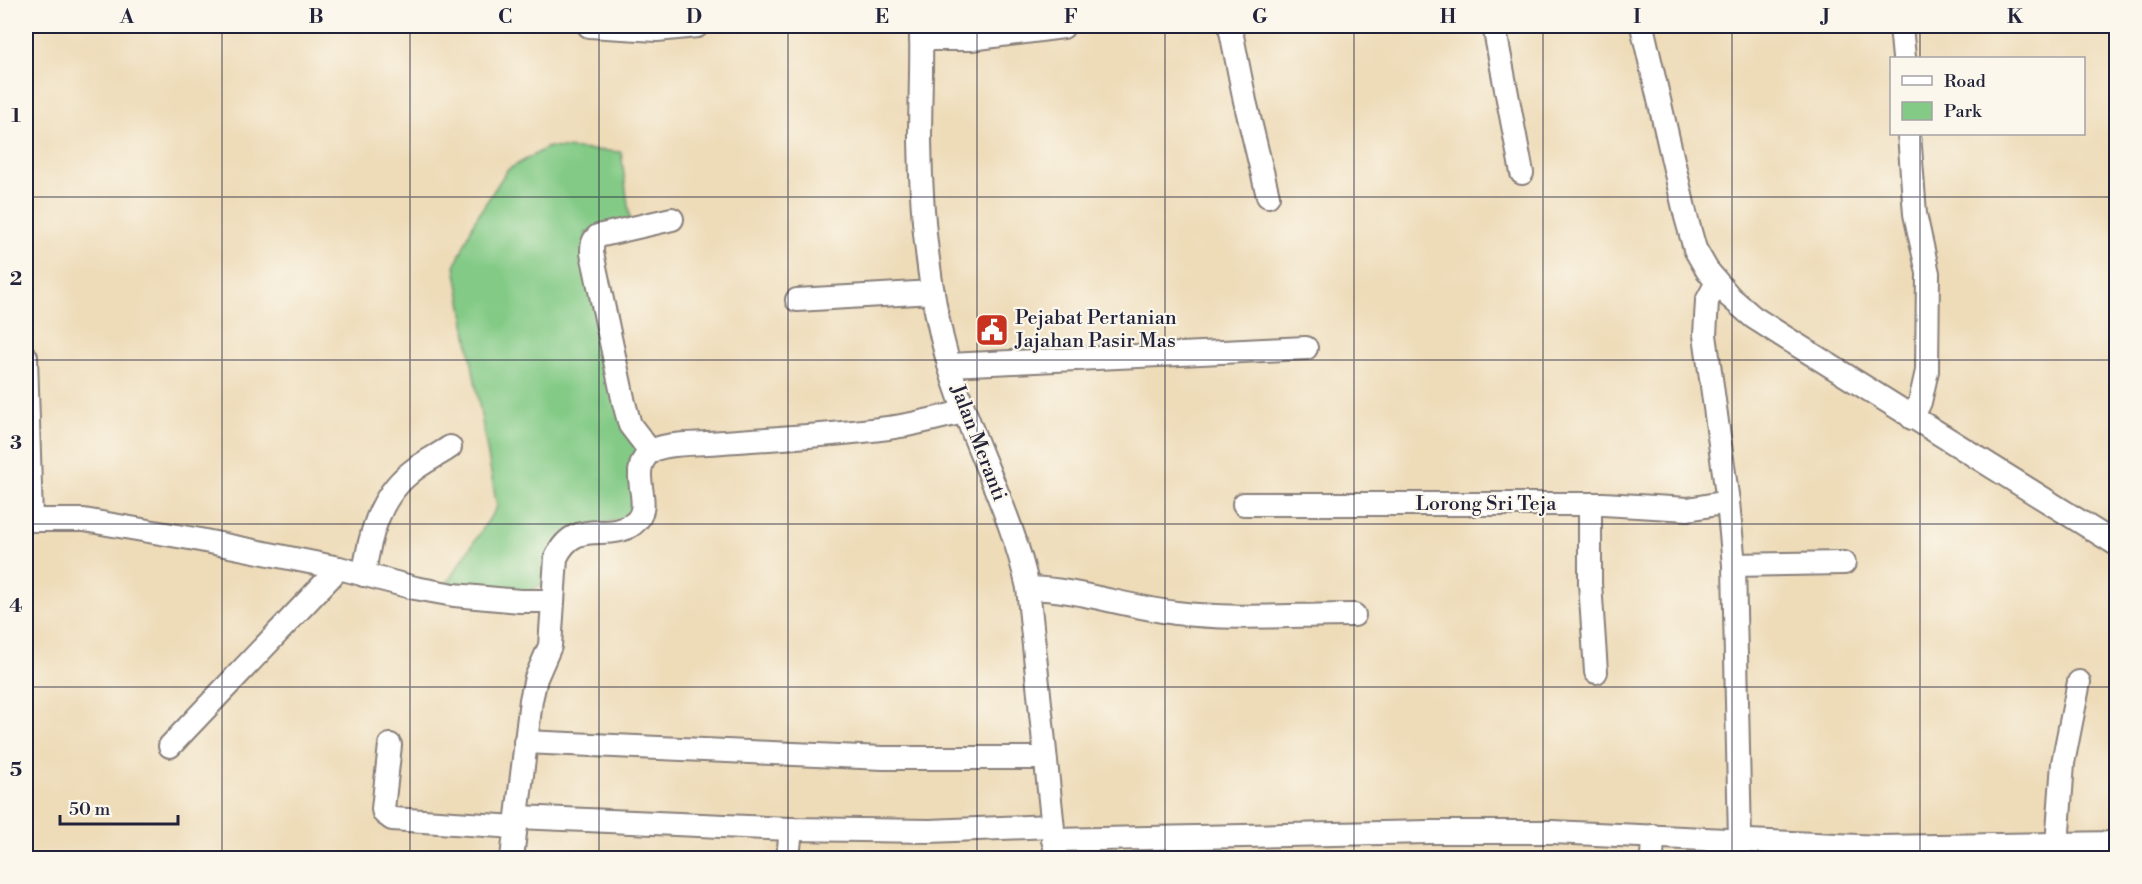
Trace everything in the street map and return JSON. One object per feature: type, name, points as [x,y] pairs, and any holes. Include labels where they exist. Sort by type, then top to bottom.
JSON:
[{"type":"street","points":[[590,26],[657,30],[697,26]]},
{"type":"street","points":[[1230,26],[1268,196]]},
{"type":"street","points":[[1494,26],[1522,173]]},
{"type":"street","points":[[1642,26],[1695,249],[1716,284],[1753,317],[2116,544]]},
{"type":"street","points":[[1901,26],[1904,57]]},
{"type":"street","points":[[921,32],[971,39],[1063,27]]},
{"type":"street","name":"Jalan Meranti","points":[[921,32],[920,140],[924,230],[933,292],[949,365],[963,412],[1015,536],[1028,588],[1054,842]]},
{"type":"street","points":[[1909,135],[1915,214],[1928,273],[1927,371],[1920,402],[1912,418]]},
{"type":"street","points":[[650,452],[630,425],[614,361],[592,247],[593,241],[598,236],[672,219]]},
{"type":"street","points":[[1716,284],[1707,301],[1704,334],[1728,502],[1734,565],[1740,840]]},
{"type":"street","points":[[797,300],[933,292]]},
{"type":"street","points":[[949,365],[1306,348]]},
{"type":"street","points":[[26,357],[28,519],[84,520],[195,538],[454,595],[520,601],[552,601]]},
{"type":"street","points":[[512,858],[531,700],[536,678],[550,646],[556,558],[567,540],[577,535],[627,528],[637,522],[642,511],[643,497],[639,473],[650,452],[684,444],[889,428],[963,412]]},
{"type":"street","points":[[364,575],[371,535],[390,493],[413,470],[450,447]]},
{"type":"street","name":"Lorong Sri Teja","points":[[1244,504],[1634,504],[1688,509],[1728,502]]},
{"type":"street","points":[[1590,504],[1590,584],[1596,672]]},
{"type":"street","points":[[1734,565],[1844,563]]},
{"type":"street","points":[[170,746],[339,568]]},
{"type":"street","points":[[1028,588],[1064,591],[1198,615],[1354,615]]},
{"type":"street","points":[[2048,849],[2079,682]]},
{"type":"street","points":[[525,742],[883,758],[1044,758]]},
{"type":"street","points":[[390,745],[382,809],[388,817],[393,819],[930,831],[1054,842],[1429,832],[1552,832],[1653,848],[1740,840],[1822,851],[1880,847],[2048,849],[2116,843]]},
{"type":"street","points":[[788,858],[791,829]]},
{"type":"green space","points":[[548,147],[621,152],[630,220],[586,233],[641,452],[632,517],[566,531],[543,584],[526,593],[447,583],[497,507],[455,266],[475,220],[507,170]]},
{"type":"place","name":"Pejabat Pertanian Jajahan Pasir Mas","points":[[992,330]]}]
